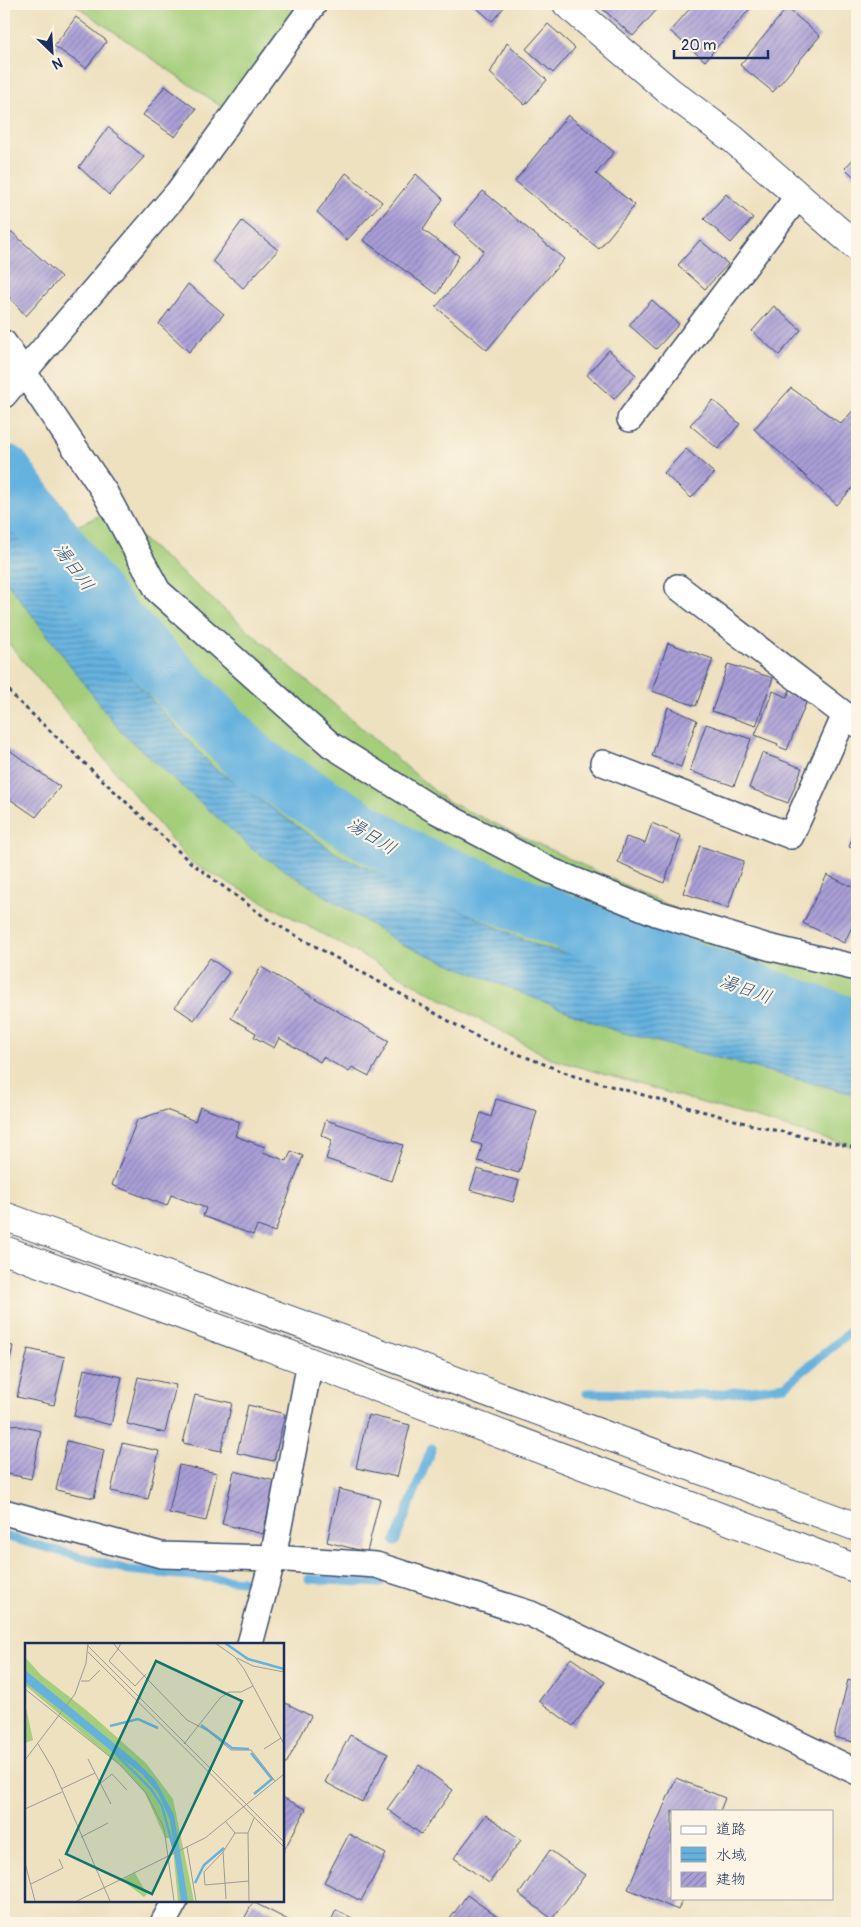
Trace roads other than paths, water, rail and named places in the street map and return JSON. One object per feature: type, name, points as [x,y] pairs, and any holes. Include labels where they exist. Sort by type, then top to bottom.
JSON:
[{"type":"street","points":[[15,382],[178,192],[314,4]]},
{"type":"street","points":[[567,4],[669,91],[733,139],[857,247]]},
{"type":"street","points":[[630,419],[798,196]]},
{"type":"street","points":[[4,343],[15,382],[104,491],[158,591],[330,745],[433,809],[550,870],[656,914],[768,947],[857,968]]},
{"type":"street","points":[[603,764],[791,836],[851,719],[678,587]]},
{"type":"street","points":[[4,1216],[857,1528]]},
{"type":"street","points":[[4,1250],[310,1362],[857,1569]]},
{"type":"street","points":[[250,1643],[273,1558],[310,1362]]},
{"type":"street","points":[[4,1512],[160,1555],[273,1558],[376,1565],[531,1614],[857,1772]]},
{"type":"street","points":[[163,1923],[174,1902]]},
{"type":"water","points":[[4,471],[132,678],[214,768],[339,855],[540,947],[683,980],[857,1027],[857,1095],[613,1030],[401,944],[255,851],[121,732],[4,578]]},
{"type":"waterway","name":"湯日川","points":[[4,472],[106,611],[256,764],[415,862],[627,947],[857,1028]]},
{"type":"waterway","points":[[587,1393],[711,1395],[785,1386],[857,1326]]},
{"type":"waterway","points":[[395,1542],[432,1448]]},
{"type":"waterway","points":[[4,1536],[128,1570],[242,1581]]},
{"type":"waterway","points":[[309,1579],[380,1583]]}]
